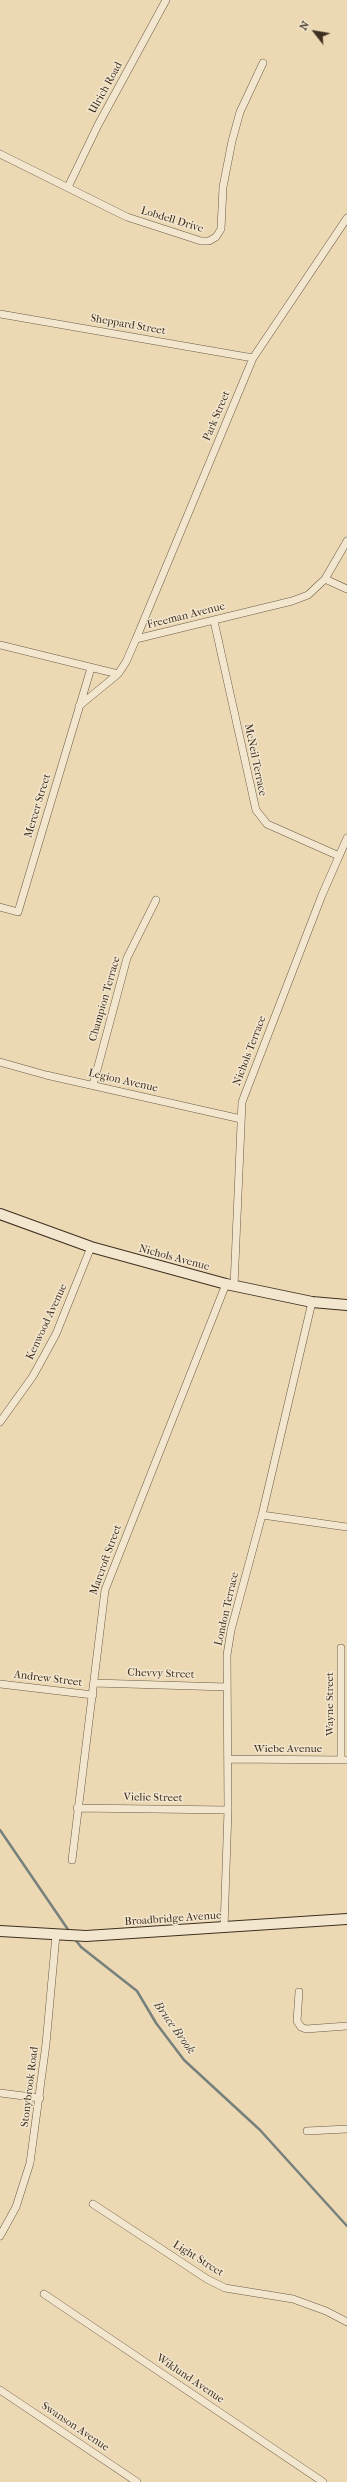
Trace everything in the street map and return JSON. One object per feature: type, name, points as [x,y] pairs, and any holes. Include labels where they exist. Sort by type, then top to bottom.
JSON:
[{"type":"main road","name":"Nichols Avenue","points":[[0,1214],[91,1247],[230,1285],[312,1302],[347,1305]]},
{"type":"main road","name":"Broadbridge Avenue","points":[[0,1931],[86,1936],[347,1919]]},
{"type":"street","name":"Ulrich Road","points":[[68,187],[98,125],[166,0]]},
{"type":"street","name":"Lobdell Drive","points":[[0,154],[127,217],[201,241],[213,240],[221,229],[223,187],[240,112],[263,63]]},
{"type":"street","name":"Park Street","points":[[136,639],[253,358],[347,218]]},
{"type":"street","name":"Sheppard Street","points":[[0,314],[253,358]]},
{"type":"street","name":"Freeman Avenue","points":[[118,674],[126,662],[136,639],[299,599],[311,593],[325,579],[347,541]]},
{"type":"street","points":[[325,579],[347,589]]},
{"type":"street","name":"McNeil Terrace","points":[[214,621],[256,810],[267,824],[339,856]]},
{"type":"street","points":[[0,645],[118,674]]},
{"type":"street","name":"Mercer Street","points":[[0,907],[18,912],[91,668]]},
{"type":"street","points":[[79,706],[118,674]]},
{"type":"street","name":"Nichols Terrace","points":[[230,1285],[241,1119],[245,1092],[347,838]]},
{"type":"street","name":"Champion Terrace","points":[[93,1085],[127,958],[156,900]]},
{"type":"street","name":"Legion Avenue","points":[[0,1062],[46,1076],[93,1085],[241,1119]]},
{"type":"street","name":"Kenwood Avenue","points":[[0,1422],[33,1376],[56,1334],[91,1247]]},
{"type":"street","name":"Marcroft Street","points":[[72,1860],[77,1808],[105,1590],[230,1285]]},
{"type":"street","name":"London Terrace","points":[[224,1928],[228,1810],[227,1655],[231,1630],[262,1515],[312,1302]]},
{"type":"street","points":[[262,1515],[347,1527]]},
{"type":"street","name":"Wayne Street","points":[[341,1648],[344,1760]]},
{"type":"street","name":"Chevvy Street","points":[[94,1683],[227,1687]]},
{"type":"street","name":"Andrew Street","points":[[0,1684],[92,1695]]},
{"type":"street","name":"Wiebe Avenue","points":[[228,1759],[344,1760]]},
{"type":"street","name":"Vielie Street","points":[[77,1808],[228,1810]]},
{"type":"street","name":"Stonybrook Road","points":[[0,2236],[16,2207],[30,2163],[40,2098],[60,1935]]},
{"type":"street","points":[[299,1992],[297,2021],[299,2026],[306,2029],[347,2026]]},
{"type":"street","points":[[0,2093],[40,2098]]},
{"type":"street","points":[[307,2131],[347,2130]]},
{"type":"street","name":"Light Street","points":[[93,2204],[207,2279],[225,2288],[292,2300],[326,2310],[347,2322]]},
{"type":"street","name":"Wiklund Avenue","points":[[44,2294],[323,2482]]},
{"type":"street","name":"Swanson Avenue","points":[[0,2390],[137,2482]]},
{"type":"waterway","name":"Bruce Brook","points":[[0,1830],[69,1931]]},
{"type":"waterway","name":"Bruce Brook","points":[[74,1938],[81,1947],[137,1991],[156,2023],[184,2060],[260,2130],[347,2226]]}]
